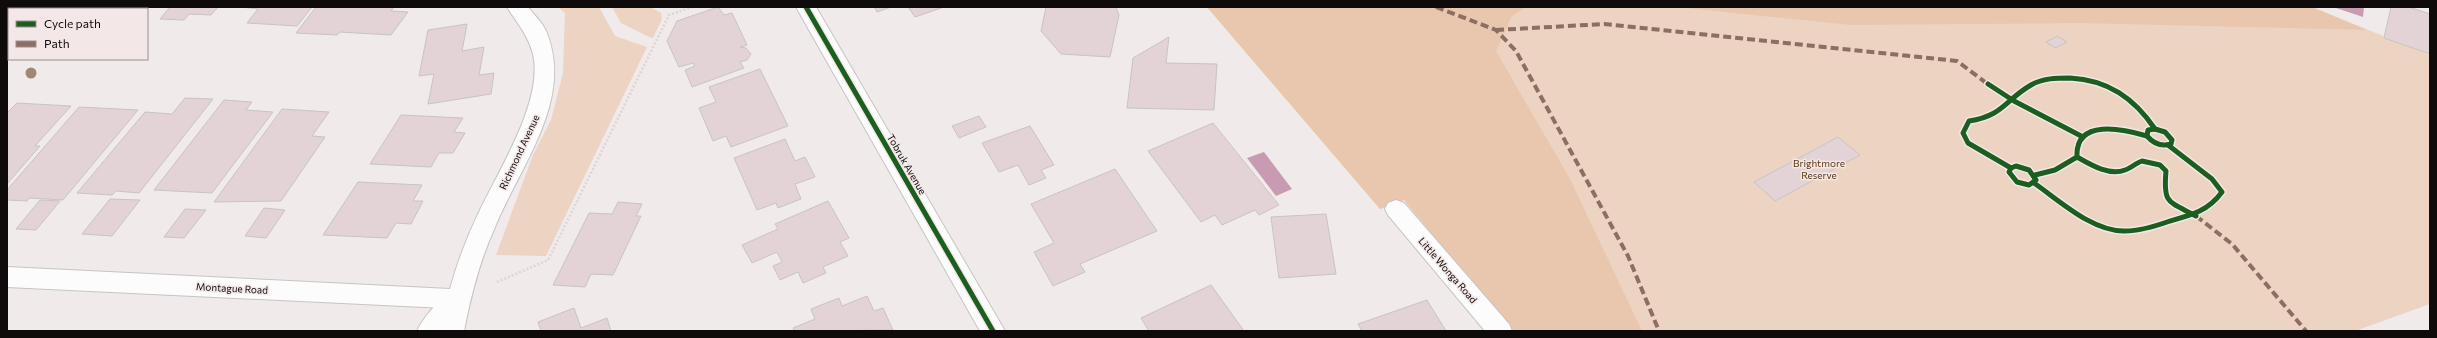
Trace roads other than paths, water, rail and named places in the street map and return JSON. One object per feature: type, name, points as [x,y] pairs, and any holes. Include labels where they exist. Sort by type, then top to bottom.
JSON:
[{"type":"street","name":"Richmond Avenue","points":[[452,331],[458,299],[478,239],[540,108],[544,84],[545,58],[540,36],[530,19],[518,7]]},
{"type":"street","name":"Tobruk Avenue","points":[[806,7],[993,331]]},
{"type":"street","name":"Little Wonga Road","points":[[1396,209],[1500,331]]},
{"type":"street","name":"Montague Road","points":[[7,278],[458,299]]},
{"type":"street","points":[[429,331],[458,299]]},
{"type":"park label","name":"Brightmore Reserve","points":[[1819,168]]}]
